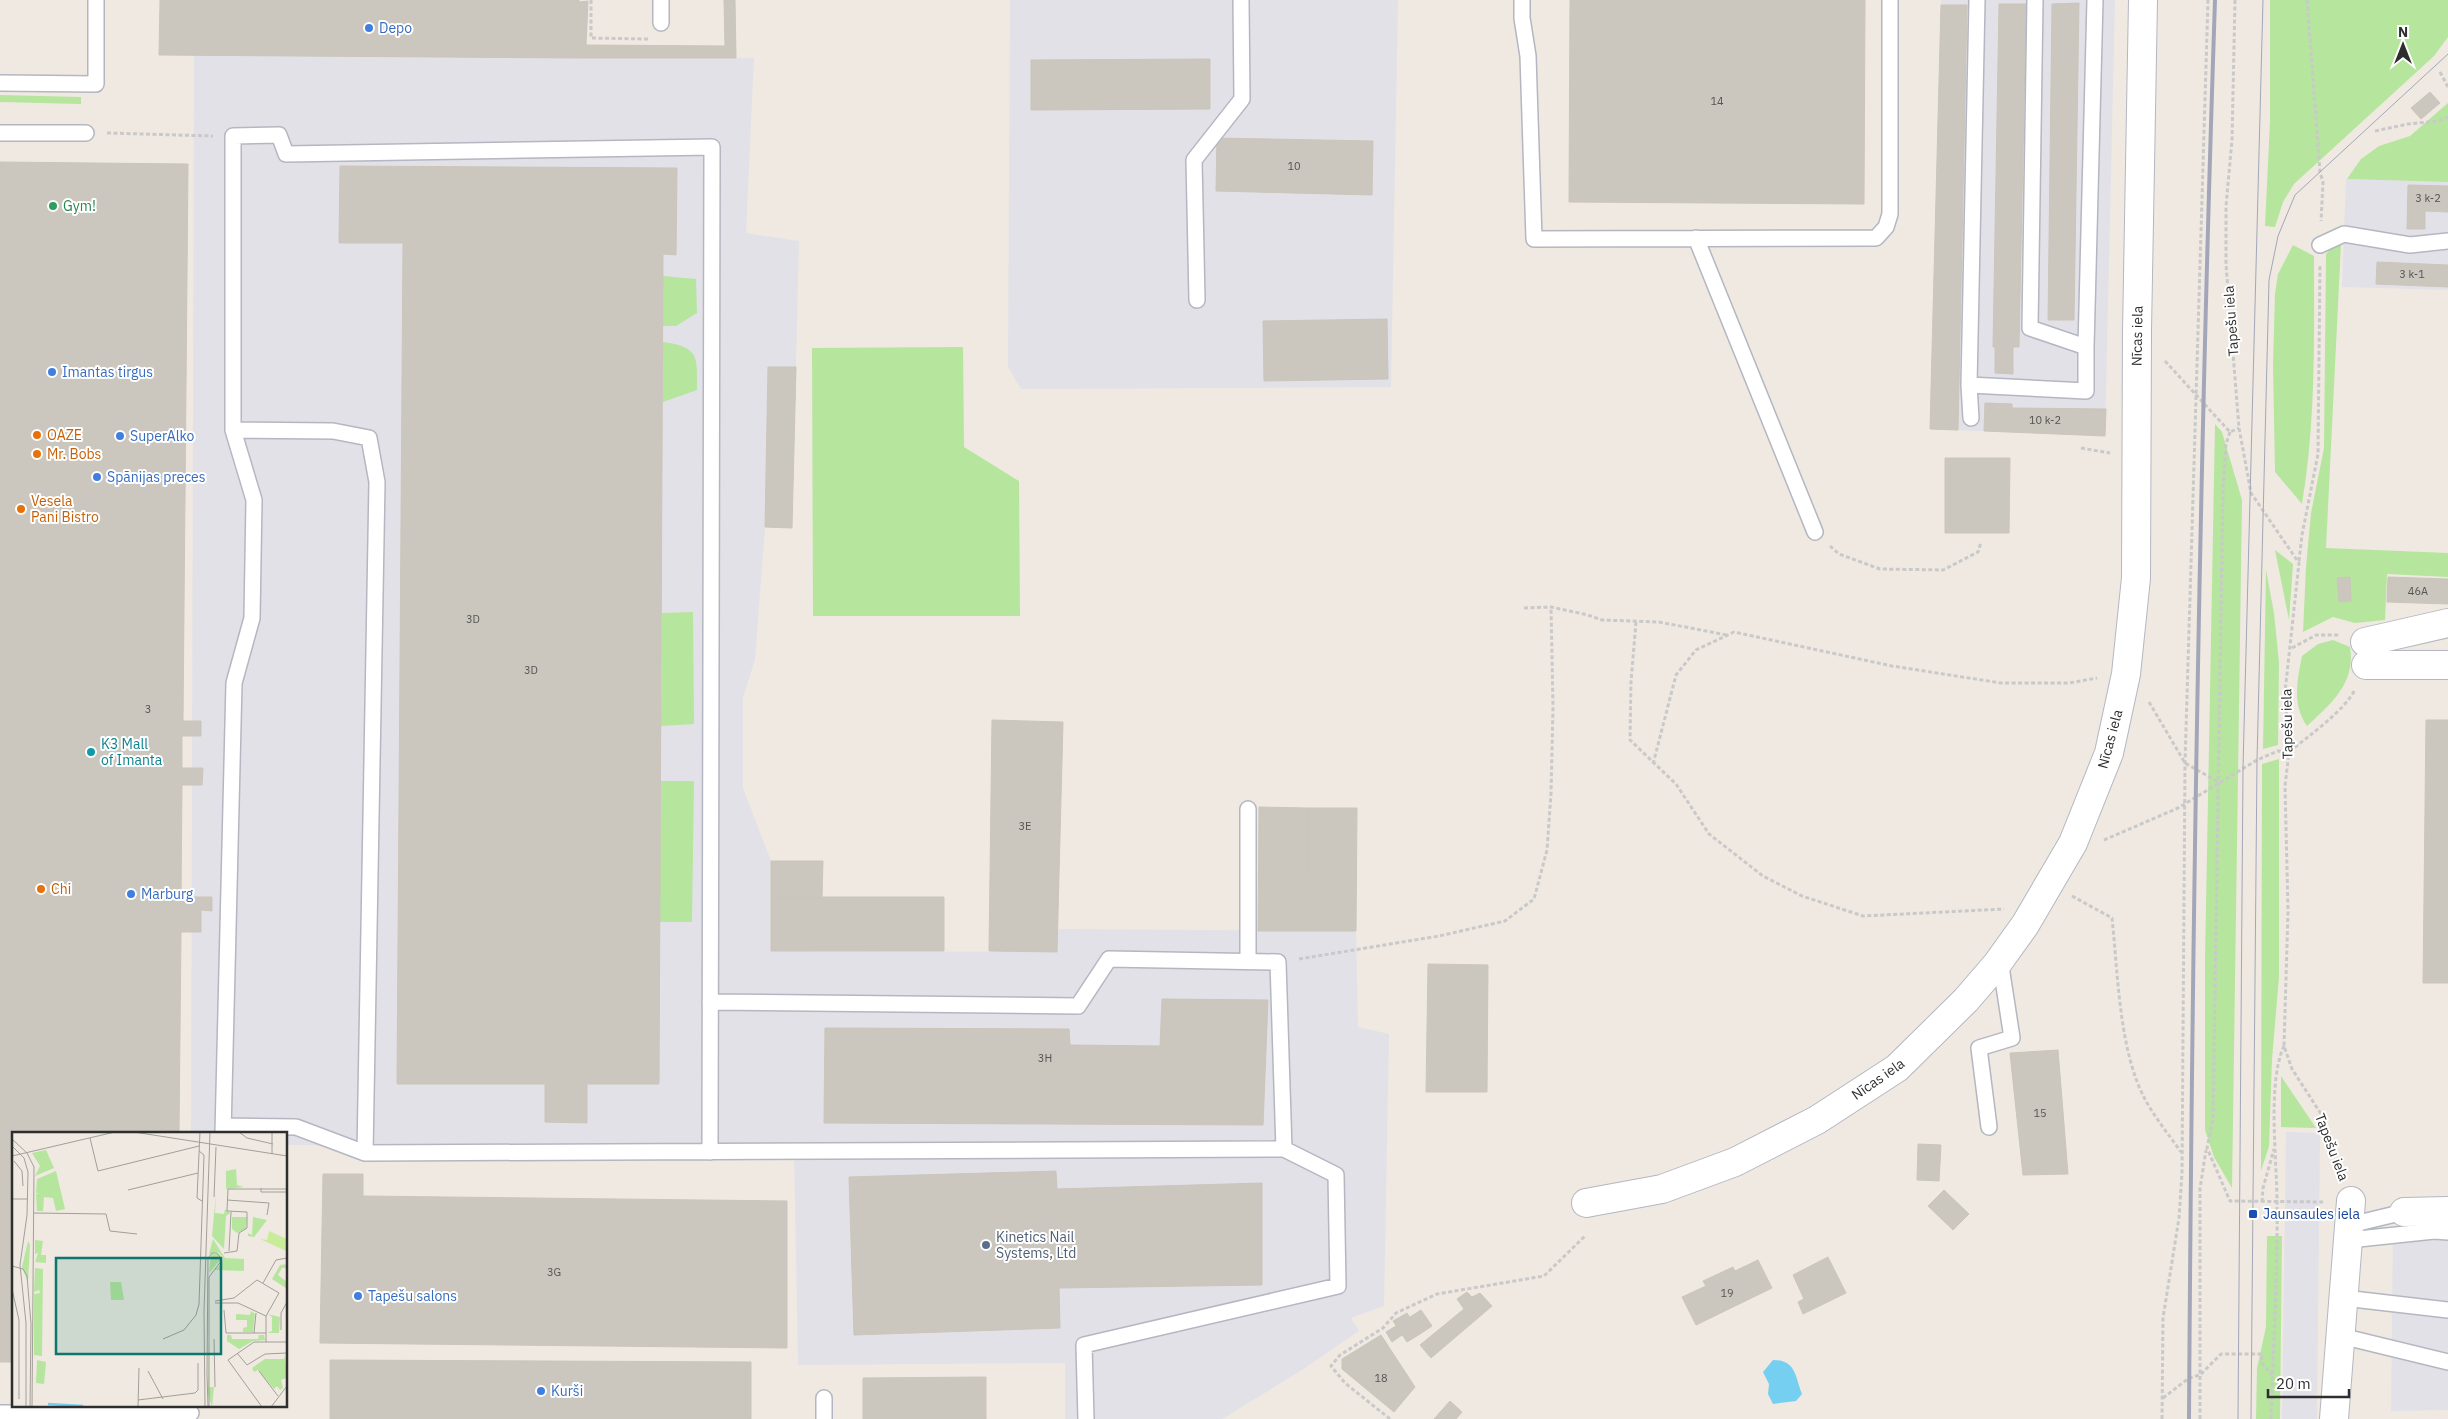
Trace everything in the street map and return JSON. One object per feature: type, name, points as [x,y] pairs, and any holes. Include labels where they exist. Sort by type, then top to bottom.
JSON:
[{"type":"street","name":"Nīcas iela","points":[[1586,1203],[1662,1189],[1735,1162],[1817,1120],[1898,1068],[1966,1000],[2000,960],[2036,907],[2073,842],[2109,753],[2126,674],[2136,578],[2136,331],[2143,0]]},
{"type":"street","points":[[2366,653],[2448,623]]},
{"type":"street","points":[[2366,653],[2448,665]]},
{"type":"street","points":[[2404,1212],[2448,1211]]},
{"type":"street","points":[[2334,1419],[2350,1222]]},
{"type":"lane","points":[[0,83],[96,84],[96,0]]},
{"type":"lane","points":[[661,0],[661,23]]},
{"type":"lane","points":[[1197,300],[1194,160],[1242,99],[1241,0]]},
{"type":"lane","points":[[1522,0],[1522,18],[1528,56],[1534,239],[1876,238],[1886,227],[1890,214],[1890,0]]},
{"type":"lane","points":[[1971,418],[1969,385],[1977,0]]},
{"type":"lane","points":[[2035,0],[2030,328],[2086,348]]},
{"type":"lane","points":[[1969,385],[2086,391],[2095,0]]},
{"type":"lane","points":[[0,133],[86,133]]},
{"type":"lane","points":[[710,1152],[712,147],[286,154],[280,135],[233,136],[233,430],[254,500],[252,618],[234,683],[223,1129],[296,1127],[365,1153],[710,1152],[1284,1149],[1336,1175],[1338,1286],[1084,1345],[1086,1419]]},
{"type":"lane","points":[[2320,240],[2344,234],[2410,245],[2448,241]]},
{"type":"lane","points":[[1696,238],[1815,532]]},
{"type":"lane","points":[[233,430],[333,430],[369,438],[377,482],[365,1153]]},
{"type":"lane","points":[[1248,809],[1248,962]]},
{"type":"lane","points":[[710,1002],[1078,1006],[1109,959],[1278,962],[1284,1149]]},
{"type":"lane","points":[[1990,1127],[1979,1048],[2012,1038],[2000,960]]},
{"type":"lane","points":[[2350,1222],[2404,1212]]},
{"type":"lane","points":[[2350,1222],[2448,1232]]},
{"type":"lane","points":[[2344,1298],[2448,1310]]},
{"type":"lane","points":[[2341,1336],[2448,1362]]},
{"type":"lane","points":[[824,1398],[824,1419]]},
{"type":"lane","points":[[0,1413],[191,1412]]},
{"type":"path","points":[[591,0],[591,38],[662,39],[661,23]]},
{"type":"path","points":[[2162,1419],[2163,1318],[2179,1218],[2184,804],[2208,0]]},
{"type":"path","name":"Tapešu iela","points":[[2235,0],[2232,140],[2226,206],[2226,265],[2239,428],[2250,493],[2299,562],[2292,648],[2285,692],[2289,752],[2285,786],[2288,911],[2284,1046],[2292,1069],[2323,1117],[2350,1222]]},
{"type":"path","points":[[2299,562],[2302,535],[2318,454],[2320,240],[2324,182],[2320,172],[2307,0]]},
{"type":"path","points":[[2440,72],[2448,87]]},
{"type":"path","points":[[2375,131],[2408,124],[2439,121],[2448,117]]},
{"type":"path","points":[[86,133],[233,136]]},
{"type":"path","points":[[2136,331],[2230,432]]},
{"type":"path","points":[[2200,1419],[2200,1189],[2213,1119],[2223,487],[2226,444],[2230,432],[2239,428]]},
{"type":"path","points":[[1815,532],[1839,554],[1880,569],[1943,570],[1978,552],[1981,542]]},
{"type":"path","points":[[1524,608],[1551,608],[1588,615],[1602,620],[1659,622],[1693,626],[1728,635]]},
{"type":"path","points":[[1278,962],[1439,936],[1504,921],[1534,899],[1547,850],[1551,793],[1553,707],[1551,608]]},
{"type":"path","points":[[1636,622],[1631,682],[1630,740],[1676,784],[1709,834],[1763,876],[1802,896],[1863,916],[2036,907]]},
{"type":"path","points":[[1653,764],[1676,675],[1696,650],[1734,632],[1892,666],[2001,683],[2069,683],[2126,674],[2141,690],[2185,763],[2219,782]]},
{"type":"path","points":[[2073,842],[2107,840],[2184,804],[2257,760],[2278,751],[2289,752],[2353,696],[2366,653],[2344,635],[2316,635],[2292,648]]},
{"type":"path","points":[[2050,883],[2112,918],[2124,1027],[2131,1064],[2146,1100],[2181,1152]]},
{"type":"path","points":[[2272,1419],[2277,1202],[2275,1145],[2277,1062],[2284,1046]]},
{"type":"path","points":[[2262,1202],[2263,1188],[2275,1145]]},
{"type":"path","points":[[2207,1148],[2230,1201],[2277,1202],[2350,1222]]},
{"type":"path","points":[[1390,1419],[1345,1383],[1331,1366],[1340,1355],[1383,1328],[1396,1313],[1437,1294],[1544,1276],[1585,1236]]},
{"type":"path","points":[[2162,1398],[2189,1378],[2200,1375],[2220,1354],[2262,1354],[2262,1363],[2273,1376]]},
{"type":"shaded area","points":[[1010,0],[1398,0],[1391,387],[1021,389],[1008,367]]},
{"type":"shaded area","points":[[1941,0],[2115,0],[2105,436],[1930,429]]},
{"type":"shaded area","points":[[194,55],[754,58],[746,233],[799,241],[792,528],[765,527],[755,660],[743,697],[743,788],[771,861],[771,951],[1057,952],[1057,929],[1356,931],[1358,1027],[1389,1034],[1384,1306],[1351,1318],[1359,1331],[1302,1370],[1222,1419],[1065,1419],[1065,1363],[798,1365],[794,1147],[288,1145],[288,1132],[191,1132]]},
{"type":"shaded area","points":[[2346,179],[2448,182],[2448,290],[2342,287]]},
{"type":"shaded area","points":[[2286,1132],[2320,1133],[2317,1419],[2282,1419]]},
{"type":"shaded area","points":[[2436,1218],[2448,1219],[2448,1410],[2391,1411],[2393,1230]]},
{"type":"green space","points":[[2270,0],[2448,0],[2448,37],[2434,56],[2294,184],[2283,202],[2275,227],[2265,226],[2270,122]]},
{"type":"green space","points":[[0,95],[81,97],[81,104],[0,102]]},
{"type":"green space","points":[[2448,103],[2448,182],[2347,179],[2361,159],[2379,146],[2410,136]]},
{"type":"green space","points":[[2335,244],[2341,244],[2326,548],[2448,553],[2448,577],[2387,574],[2385,620],[2355,623],[2333,617],[2303,632],[2311,513],[2324,448],[2326,254]]},
{"type":"green space","points":[[2293,245],[2314,256],[2312,411],[2307,473],[2302,504],[2275,472],[2273,364],[2275,294],[2278,274]]},
{"type":"green space","points":[[663,276],[696,279],[697,313],[676,326],[663,326]]},
{"type":"green space","points":[[663,342],[684,347],[694,356],[697,369],[697,390],[663,402]]},
{"type":"green space","points":[[963,347],[964,447],[1019,481],[1020,616],[813,616],[812,348]]},
{"type":"green space","points":[[2215,424],[2222,432],[2242,500],[2232,1188],[2214,1157],[2205,1130],[2205,960]]},
{"type":"green space","points":[[2275,550],[2293,564],[2289,620]]},
{"type":"green space","points":[[2266,570],[2274,613],[2279,663],[2278,745],[2263,749]]},
{"type":"green space","points":[[693,612],[694,724],[661,726],[662,613]]},
{"type":"green space","points":[[2333,640],[2350,647],[2351,660],[2349,671],[2340,692],[2307,726],[2299,709],[2297,692],[2302,656],[2318,644]]},
{"type":"green space","points":[[2279,759],[2279,977],[2272,1059],[2269,1146],[2261,1171],[2262,764]]},
{"type":"green space","points":[[661,781],[694,781],[692,922],[659,922]]},
{"type":"green space","points":[[2281,1076],[2316,1128],[2281,1127]]},
{"type":"green space","points":[[2267,1236],[2282,1236],[2280,1419],[2256,1419],[2257,1368],[2266,1327]]},
{"type":"water","points":[[1773,1360],[1786,1363],[1794,1370],[1802,1394],[1796,1401],[1773,1404],[1768,1394],[1769,1384],[1763,1372]]},
{"type":"building","name":"Depo","points":[[160,0],[579,0],[579,58],[159,55]]},
{"type":"building","points":[[724,0],[735,0],[736,58],[579,58],[579,2],[588,1],[586,45],[725,46]]},
{"type":"building","points":[[1570,0],[1865,0],[1864,204],[1569,202]]},
{"type":"building","points":[[2079,3],[2074,320],[2048,320],[2052,4]]},
{"type":"building","points":[[1999,4],[2026,4],[2019,347],[2013,347],[2013,374],[1995,373],[1995,347],[1993,347]]},
{"type":"building","points":[[1941,5],[1967,5],[1958,430],[1930,429]]},
{"type":"building","points":[[1210,59],[1210,109],[1031,110],[1031,60]]},
{"type":"building","points":[[2430,92],[2440,103],[2421,119],[2411,108]]},
{"type":"building","points":[[1217,138],[1373,141],[1372,195],[1216,191]]},
{"type":"building","name":"K3 Mall of Imanta","points":[[0,162],[188,164],[183,721],[201,721],[201,736],[182,736],[182,768],[203,768],[202,785],[182,785],[181,897],[212,897],[212,911],[201,910],[201,932],[181,932],[179,1132],[12,1132],[12,1362],[0,1362]]},
{"type":"building","points":[[340,166],[677,168],[676,255],[663,254],[659,1084],[587,1084],[587,1123],[545,1122],[545,1084],[397,1084],[403,243],[339,243]]},
{"type":"building","points":[[2408,185],[2448,186],[2448,212],[2425,211],[2425,229],[2407,229]]},
{"type":"building","points":[[2377,262],[2448,265],[2448,287],[2376,284]]},
{"type":"building","points":[[1387,319],[1388,379],[1264,381],[1263,321]]},
{"type":"building","points":[[768,367],[796,367],[792,528],[765,527]]},
{"type":"building","points":[[1985,403],[2012,404],[2012,408],[2106,409],[2105,436],[1984,431]]},
{"type":"building","points":[[1945,458],[2010,458],[2009,533],[1945,533]]},
{"type":"building","points":[[2350,577],[2351,601],[2339,602],[2337,578]]},
{"type":"building","points":[[2388,577],[2448,579],[2448,604],[2387,602]]},
{"type":"building","points":[[992,720],[1063,722],[1057,952],[989,951]]},
{"type":"building","points":[[2426,720],[2448,720],[2448,983],[2423,983]]},
{"type":"building","points":[[1259,807],[1308,808],[1307,931],[1258,931]]},
{"type":"building","points":[[1308,808],[1357,808],[1356,931],[1307,931]]},
{"type":"building","points":[[771,861],[823,861],[822,898],[771,897]]},
{"type":"building","points":[[771,897],[944,897],[944,951],[771,951]]},
{"type":"building","points":[[1428,964],[1488,965],[1487,1092],[1426,1092]]},
{"type":"building","points":[[1162,999],[1268,1000],[1263,1125],[824,1123],[825,1028],[1069,1029],[1070,1045],[1160,1046]]},
{"type":"building","points":[[2058,1050],[2068,1174],[2023,1175],[2010,1053]]},
{"type":"building","points":[[1918,1144],[1941,1145],[1939,1181],[1917,1180]]},
{"type":"building","points":[[1056,1171],[1057,1189],[1262,1183],[1262,1285],[1059,1288],[1060,1328],[854,1335],[849,1177]]},
{"type":"building","points":[[323,1174],[363,1174],[363,1196],[787,1201],[787,1348],[320,1343]]},
{"type":"building","points":[[1944,1190],[1969,1214],[1953,1230],[1928,1206]]},
{"type":"building","points":[[1828,1257],[1846,1293],[1803,1314],[1798,1302],[1804,1299],[1793,1275]]},
{"type":"building","points":[[1758,1260],[1772,1288],[1696,1325],[1682,1297],[1706,1286],[1703,1281],[1733,1267],[1735,1271]]},
{"type":"building","points":[[1467,1292],[1472,1297],[1480,1293],[1492,1306],[1431,1358],[1420,1345],[1464,1309],[1457,1299]]},
{"type":"building","points":[[1421,1310],[1432,1326],[1420,1334],[1410,1317]]},
{"type":"building","points":[[1407,1313],[1420,1334],[1407,1342],[1393,1321]]},
{"type":"building","points":[[1396,1326],[1402,1335],[1392,1342],[1386,1332]]},
{"type":"building","points":[[1381,1335],[1415,1387],[1394,1412],[1342,1369],[1342,1359]]},
{"type":"building","name":"Kurši","points":[[330,1360],[751,1362],[751,1419],[330,1419]]},
{"type":"building","points":[[986,1377],[986,1419],[863,1419],[863,1378]]},
{"type":"building","points":[[1450,1401],[1462,1412],[1456,1419],[1434,1419]]},
{"type":"tram line","points":[[2238,1419],[2243,767],[2263,0]]},
{"type":"tram line","points":[[2251,1419],[2257,760],[2269,280],[2278,236],[2295,195],[2448,54]]},
{"type":"railway","points":[[2189,1419],[2197,709],[2209,177],[2215,0]]},
{"type":"place","name":"Depo","points":[[369,28]]},
{"type":"place","name":"Gym!","points":[[53,206]]},
{"type":"place","name":"Imantas tirgus","points":[[52,372]]},
{"type":"place","name":"OAZE","points":[[37,435]]},
{"type":"place","name":"SuperAlko","points":[[120,436]]},
{"type":"place","name":"Mr. Bobs","points":[[37,454]]},
{"type":"place","name":"Spānijas preces","points":[[97,477]]},
{"type":"place","name":"Vesela Pani Bistro","points":[[21,509]]},
{"type":"place","name":"K3 Mall of Imanta","points":[[91,752]]},
{"type":"place","name":"Chi","points":[[41,889]]},
{"type":"place","name":"Marburg","points":[[131,894]]},
{"type":"place","name":"Jaunsaules iela","points":[[2253,1214]]},
{"type":"place","name":"Kinetics Nail Systems, Ltd","points":[[986,1245]]},
{"type":"place","name":"Tapešu salons","points":[[358,1296]]},
{"type":"place","name":"Kurši","points":[[541,1391]]}]
